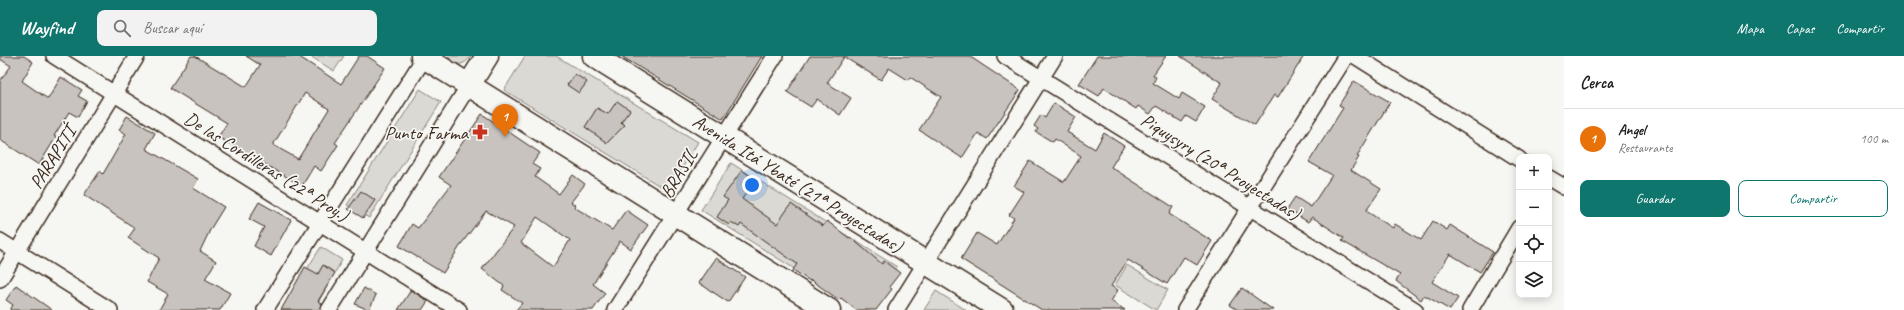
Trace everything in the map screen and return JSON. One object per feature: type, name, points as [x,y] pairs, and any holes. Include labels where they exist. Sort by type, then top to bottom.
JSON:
[{"type":"main road","points":[[469,85],[487,56]]},
{"type":"main road","name":"Avenida Itá Ybaté (21ª Proyectadas)","points":[[594,56],[1002,310]]},
{"type":"main road","points":[[424,57],[829,310]]},
{"type":"street","name":"De las Cordilleras (22ª Proy.)","points":[[54,56],[459,310]]},
{"type":"street","name":"PARAPITÍ","points":[[0,279],[138,56]]},
{"type":"street","name":"BRASIL","points":[[615,310],[775,56]]},
{"type":"street","name":"Piquysyry (20ª Proyectadas)","points":[[1006,56],[1415,310]]},
{"type":"street","points":[[896,310],[1055,56]]},
{"type":"street","points":[[1185,310],[1346,56]]},
{"type":"street","points":[[1355,56],[1516,157]]},
{"type":"street","points":[[265,310],[424,57]]},
{"type":"street","points":[[329,310],[469,85]]},
{"type":"street","points":[[1552,180],[1564,187]]},
{"type":"street","points":[[1470,310],[1516,233]]},
{"type":"street","points":[[0,241],[110,310]]},
{"type":"shaded area","points":[[310,56],[344,56],[334,71]]},
{"type":"shaded area","points":[[448,56],[471,56],[465,62],[458,64],[453,63]]},
{"type":"shaded area","points":[[525,56],[556,56],[698,142],[668,191],[504,90]]},
{"type":"shaded area","points":[[420,89],[441,102],[369,218],[347,205]]},
{"type":"shaded area","points":[[731,163],[897,267],[870,310],[860,310],[701,210]]},
{"type":"shaded area","points":[[321,247],[342,260],[314,310],[281,310]]},
{"type":"shaded area","points":[[1127,265],[1168,290],[1156,310],[1115,285]]},
{"type":"shaded area","points":[[936,291],[966,310],[924,310]]},
{"type":"building","points":[[0,56],[24,56],[33,62],[22,81],[48,99],[61,77],[82,90],[78,96],[87,101],[78,117],[69,112],[54,136],[56,137],[39,165],[0,140],[0,81],[11,66],[0,59]]},
{"type":"building","points":[[191,56],[195,56],[246,87],[260,65],[246,56],[298,56],[341,84],[359,56],[367,56],[385,68],[335,143],[338,145],[321,171],[314,166],[302,186],[218,137],[227,123],[170,88]],"holes":[[[305,93],[329,109],[298,159],[273,145]]]},
{"type":"building","points":[[621,56],[762,56],[723,119]]},
{"type":"building","points":[[810,56],[969,56],[1020,90],[987,139],[978,133],[962,158],[919,130],[941,97],[910,77],[908,80],[889,68],[881,80],[844,57],[827,83],[851,98],[840,115],[817,99],[811,107],[787,92]]},
{"type":"building","points":[[1097,56],[1166,56],[1153,75],[1156,77],[1153,83],[1179,99],[1182,93],[1205,107],[1196,122],[1186,116],[1182,122],[1156,106],[1150,114],[1138,106],[1136,109],[1104,88],[1099,96],[1079,84]]},
{"type":"building","points":[[1180,56],[1304,56],[1278,97],[1274,95],[1255,125],[1212,99],[1222,83]]},
{"type":"building","points":[[575,74],[587,82],[579,93],[567,85]]},
{"type":"building","points":[[1354,81],[1390,102],[1357,156],[1359,157],[1351,170],[1381,189],[1366,211],[1393,228],[1395,224],[1421,240],[1433,221],[1447,230],[1450,225],[1493,252],[1480,272],[1450,254],[1432,282],[1458,298],[1450,310],[1424,295],[1421,300],[1396,281],[1400,275],[1342,241],[1344,238],[1312,217],[1308,222],[1287,209],[1295,197],[1311,207],[1332,175],[1309,162],[1343,108],[1339,105]]},
{"type":"building","points":[[617,101],[630,110],[621,122],[625,125],[607,143],[585,127],[597,108],[608,114]]},
{"type":"building","points":[[1054,103],[1076,117],[1067,132],[1095,149],[1104,133],[1124,146],[1111,167],[1173,207],[1169,214],[1212,241],[1197,265],[1184,257],[1167,284],[1128,260],[1111,286],[1118,290],[1111,301],[1125,310],[1042,310],[961,259],[977,233],[997,245],[1014,218],[1009,215],[1024,192],[1014,186],[1030,161],[1064,182],[1081,156],[1055,139],[1053,142],[1036,132],[1038,129],[1034,126],[1041,115],[1045,118]]},
{"type":"building","points":[[482,114],[540,153],[532,164],[540,169],[535,177],[559,194],[573,175],[585,184],[571,202],[575,205],[574,207],[612,230],[626,210],[648,225],[631,249],[620,241],[593,284],[605,293],[593,310],[516,310],[522,303],[502,290],[504,286],[482,269],[514,227],[486,211],[462,243],[443,273],[399,246],[412,224],[418,228],[451,185],[439,177]],"holes":[[[537,217],[570,240],[553,267],[521,243]]]},
{"type":"building","points":[[127,116],[155,133],[146,149],[198,179],[193,188],[224,207],[211,228],[200,251],[216,261],[205,279],[230,293],[220,310],[159,310],[168,294],[147,282],[159,258],[128,238],[135,228],[84,195],[100,171],[103,174],[126,134],[119,130]]},
{"type":"building","points":[[742,170],[756,180],[742,199],[777,224],[791,204],[823,226],[827,221],[849,238],[850,237],[882,264],[884,261],[900,273],[889,287],[892,289],[876,310],[856,310],[841,298],[839,300],[811,280],[810,281],[793,270],[797,264],[741,224],[739,227],[731,222],[729,225],[717,217],[728,200],[723,197]]},
{"type":"building","points":[[361,191],[375,200],[363,218],[348,209]]},
{"type":"building","points":[[259,202],[291,220],[271,256],[254,246],[264,227],[249,219]]},
{"type":"building","points":[[716,258],[745,277],[728,302],[699,283]]},
{"type":"building","points":[[323,265],[335,273],[318,301],[322,304],[320,310],[281,310],[305,267],[318,274]]},
{"type":"building","points":[[16,285],[52,310],[10,310],[13,305],[6,300]]},
{"type":"building","points":[[364,288],[376,295],[369,310],[355,304]]},
{"type":"building","points":[[1242,288],[1273,310],[1238,310],[1230,305]]},
{"type":"building","points":[[411,290],[428,301],[422,310],[398,310]]},
{"type":"place","name":"Punto Farma","points":[[480,132]]},
{"type":"place","name":"Angel","points":[[505,137]]}]
